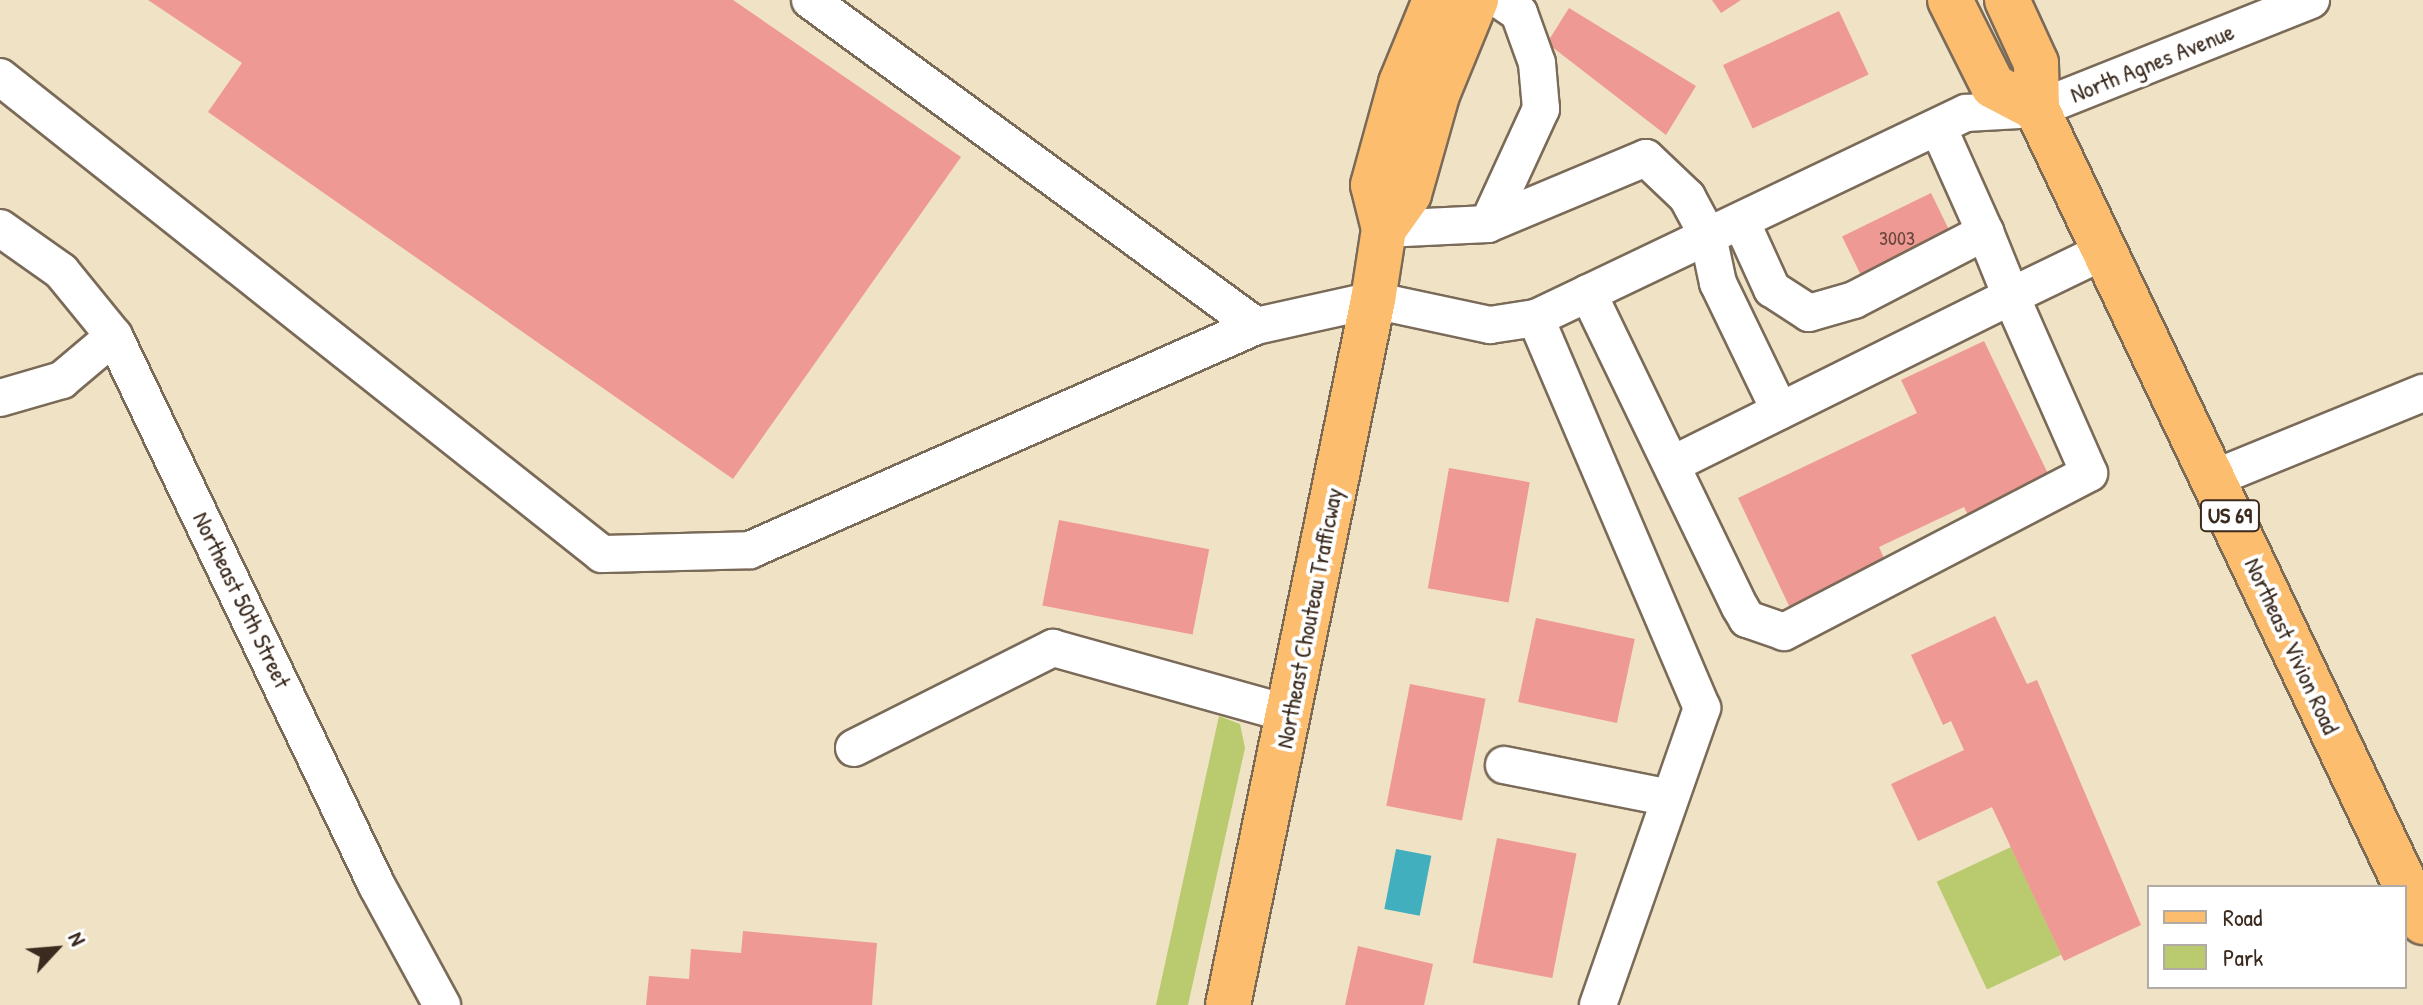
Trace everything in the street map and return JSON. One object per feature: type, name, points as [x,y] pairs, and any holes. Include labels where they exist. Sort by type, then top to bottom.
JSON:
[{"type":"main road","name":"Northeast Chouteau Trafficway","points":[[1228,1005],[1373,300],[1384,229],[1373,185],[1401,83],[1435,0]]},
{"type":"main road","name":"Northeast Chouteau Trafficway","points":[[1384,229],[1409,194],[1437,95],[1476,0]]},
{"type":"main road","points":[[1950,0],[1993,86],[2037,109]]},
{"type":"main road","name":"Northeast Vivion Road","points":[[2007,0],[2036,63],[2037,109],[2405,885]]},
{"type":"main road","name":"Northeast Vivion Road","points":[[2407,888],[2423,922]]},
{"type":"street","points":[[810,0],[1256,326]]},
{"type":"street","points":[[1488,224],[1541,109],[1537,63],[1519,13],[1500,0]]},
{"type":"street","name":"North Agnes Avenue","points":[[1373,300],[1490,325],[1536,318],[1966,113],[2037,109],[2311,0]]},
{"type":"street","points":[[0,77],[602,554],[750,550],[1256,326],[1373,300]]},
{"type":"street","points":[[1588,293],[1675,463],[1747,619],[1784,632],[2089,473],[1938,127]]},
{"type":"street","points":[[1384,229],[1488,224],[1646,158],[1687,197],[1708,236],[1718,283],[1780,411]]},
{"type":"street","points":[[1741,221],[1772,289],[1809,313],[1854,300],[1985,232]]},
{"type":"street","name":"Northeast 50th Street","points":[[0,228],[61,271],[114,336],[365,862],[442,1005]]},
{"type":"street","points":[[1675,463],[2104,251]]},
{"type":"street","points":[[1536,318],[1702,708],[1598,1005]]},
{"type":"street","points":[[0,398],[62,380],[114,336]]},
{"type":"street","points":[[2212,479],[2423,393]]},
{"type":"street","points":[[854,748],[1053,648],[1290,714]]},
{"type":"street","points":[[1504,765],[1670,798]]},
{"type":"green space","points":[[1219,716],[1240,724],[1245,748],[1188,1005],[1156,1005]]},
{"type":"green space","points":[[2011,847],[2061,955],[1987,990],[1937,882]]},
{"type":"water","points":[[1396,849],[1431,856],[1420,916],[1384,909]]},
{"type":"building","points":[[148,0],[733,0],[961,157],[733,479],[208,112],[242,63]]},
{"type":"building","points":[[1712,0],[1741,0],[1721,13]]},
{"type":"building","points":[[1569,8],[1696,86],[1666,135],[1547,43]]},
{"type":"building","points":[[1839,11],[1869,74],[1753,129],[1723,65]]},
{"type":"building","points":[[1931,193],[1953,239],[1864,282],[1842,236]]},
{"type":"building","points":[[1984,341],[2051,480],[1970,519],[1964,507],[1879,547],[1887,565],[1791,610],[1738,498],[1917,413],[1901,380]]},
{"type":"building","points":[[1449,468],[1530,482],[1509,602],[1428,588]]},
{"type":"building","points":[[1059,520],[1209,549],[1193,635],[1042,605]]},
{"type":"building","points":[[1995,616],[2027,684],[2037,680],[2141,925],[2064,961],[1992,807],[1918,841],[1891,784],[1964,750],[1951,721],[1943,725],[1911,655]]},
{"type":"building","points":[[1536,618],[1635,639],[1617,723],[1518,702]]},
{"type":"building","points":[[1410,684],[1486,699],[1462,820],[1386,806]]},
{"type":"building","points":[[1497,838],[1577,853],[1552,978],[1473,963]]},
{"type":"building","points":[[743,931],[877,943],[872,1005],[646,1005],[649,976],[689,979],[691,949],[741,953]]},
{"type":"building","points":[[1358,946],[1433,964],[1424,1005],[1345,1005]]}]
